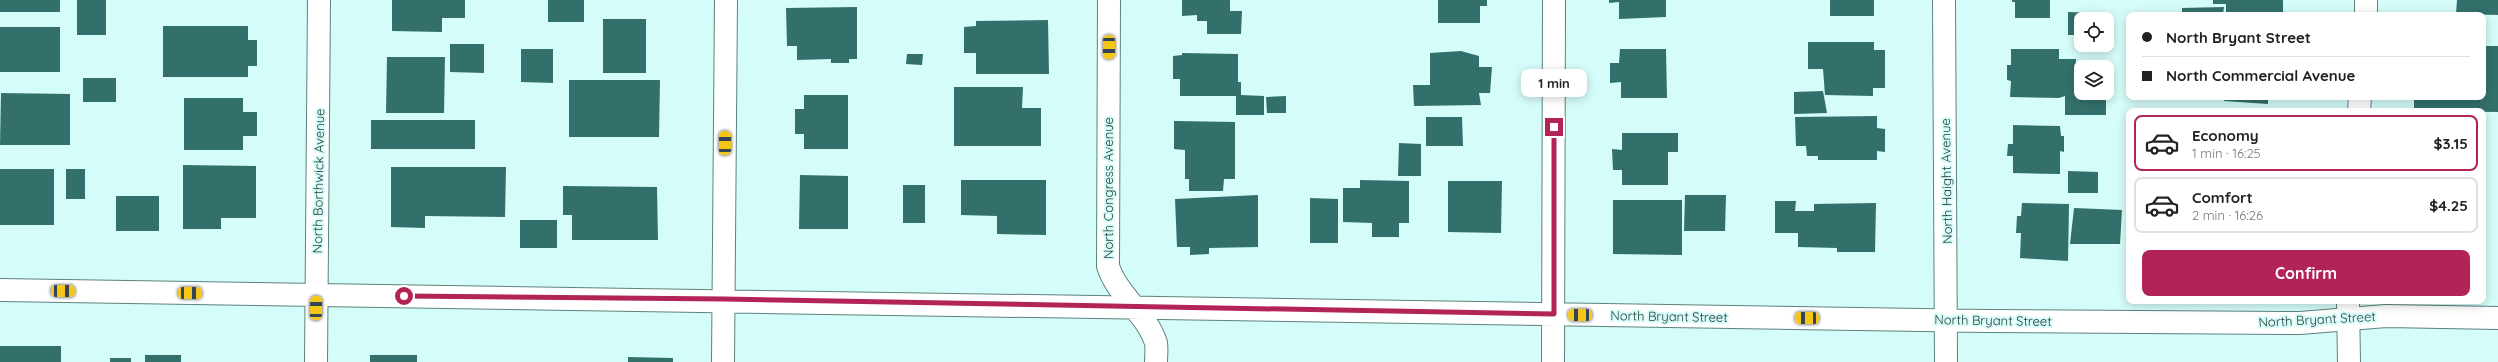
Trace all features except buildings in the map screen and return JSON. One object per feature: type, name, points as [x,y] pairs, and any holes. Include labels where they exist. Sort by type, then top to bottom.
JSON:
[{"type":"street","name":"North Borthwick Avenue","points":[[316,362],[319,0]]},
{"type":"street","points":[[723,362],[726,0]]},
{"type":"street","name":"North Congress Avenue","points":[[1109,0],[1108,266],[1112,279],[1151,332],[1156,345],[1156,362]]},
{"type":"street","points":[[1553,362],[1554,0]]},
{"type":"street","name":"North Haight Avenue","points":[[1944,0],[1947,320],[1946,362]]},
{"type":"street","points":[[2366,0],[2366,12]]},
{"type":"street","name":"North Bryant Street","points":[[0,290],[724,299],[1947,320],[2300,323],[2349,310],[2386,316],[2498,318]]},
{"type":"street","points":[[2349,310],[2349,362]]},
{"type":"route","points":[[404,296],[724,299],[1554,314],[1554,127]]}]
